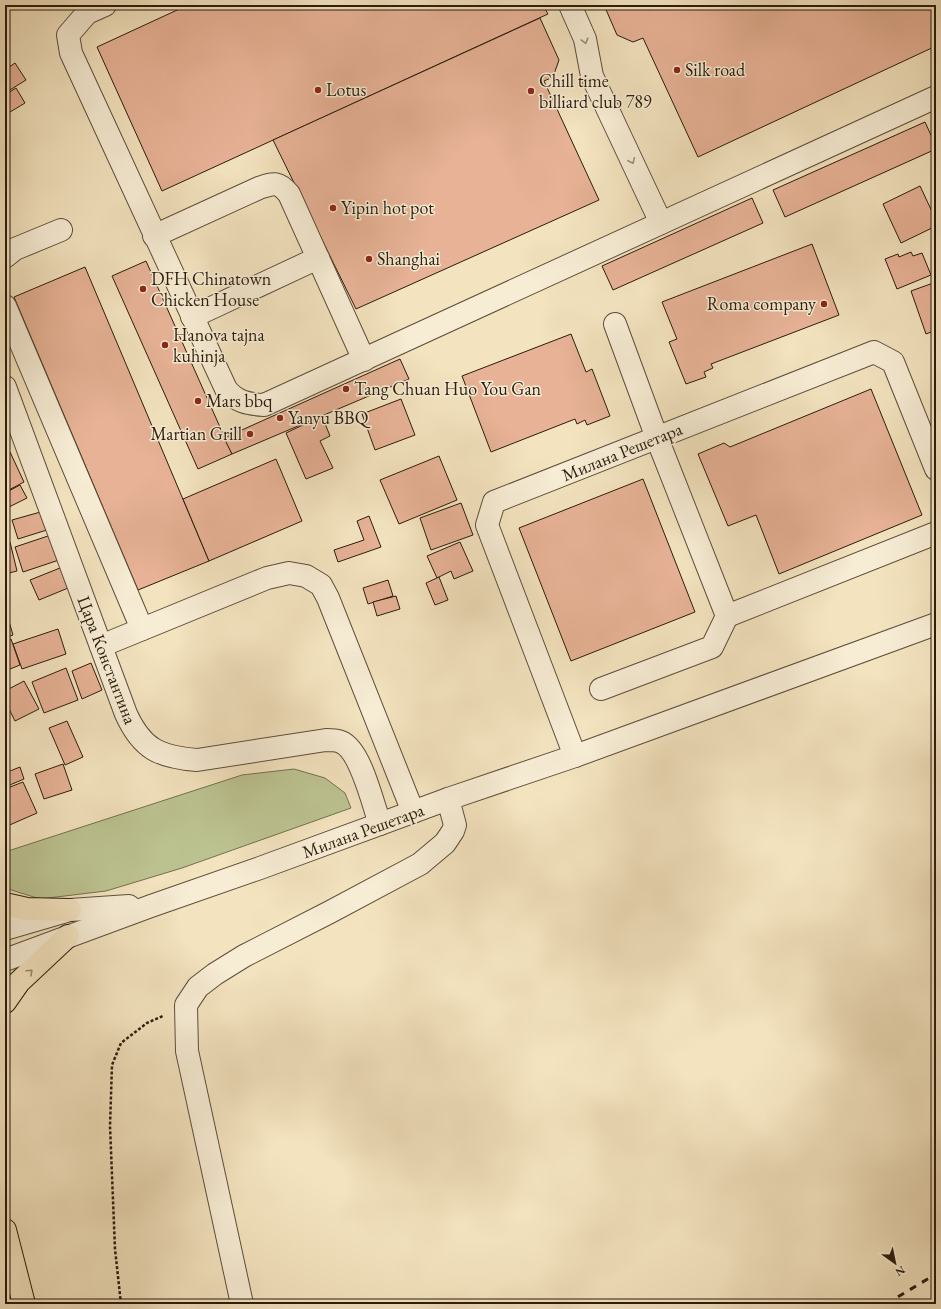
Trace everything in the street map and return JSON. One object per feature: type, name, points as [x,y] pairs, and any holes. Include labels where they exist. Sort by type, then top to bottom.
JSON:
[{"type":"main road","points":[[5,904],[27,909],[70,910]]},
{"type":"main road","points":[[5,1002],[19,982],[68,936]]},
{"type":"main road","points":[[5,1230],[24,1304]]},
{"type":"street","points":[[105,5],[87,13],[68,35],[71,53],[154,236],[226,389],[235,398],[242,402],[251,404],[264,405],[936,97]]},
{"type":"street","points":[[570,5],[586,39],[592,76],[661,223]]},
{"type":"street","points":[[154,236],[259,188],[273,183],[283,186],[289,194],[364,360]]},
{"type":"street","points":[[5,257],[14,249],[61,230]]},
{"type":"street","points":[[192,317],[318,258]]},
{"type":"street","points":[[5,306],[142,629]]},
{"type":"street","points":[[615,324],[657,438],[727,616]]},
{"type":"street","name":"Милана Решетара","points":[[575,756],[487,525],[494,502],[874,352],[893,362],[936,469]]},
{"type":"street","name":"Цара Константина","points":[[5,387],[131,725],[138,736],[159,753],[176,759],[197,760],[326,740],[342,742],[349,747],[358,761],[380,824]]},
{"type":"street","points":[[601,689],[712,647],[727,616],[936,533]]},
{"type":"street","points":[[101,646],[267,578],[289,573],[306,576],[321,585],[328,598],[413,812]]},
{"type":"street","name":"Милана Решетара","points":[[5,960],[150,906],[267,866],[448,799],[575,756],[936,624]]},
{"type":"street","points":[[242,1304],[187,1051],[186,1005],[198,987],[215,974],[244,956],[420,864],[445,843],[453,832],[455,825],[448,799]]},
{"type":"street","name":"Милана Решетара","points":[[5,929],[70,910],[150,906]]},
{"type":"path","points":[[121,1304],[115,1249],[110,1126],[112,1066],[121,1043],[147,1023],[186,1005]]},
{"type":"green space","points":[[294,769],[325,778],[345,793],[351,808],[182,868],[106,891],[40,899],[5,888],[5,850],[8,851],[242,775]]},
{"type":"building","points":[[188,5],[543,5],[548,14],[162,191],[97,47]]},
{"type":"building","points":[[604,5],[936,5],[936,46],[698,157],[643,38],[633,42],[617,35]]},
{"type":"building","points":[[540,18],[559,60],[553,77],[544,81],[599,200],[356,309],[273,140]]},
{"type":"building","points":[[15,63],[26,80],[5,93],[5,70]]},
{"type":"building","points":[[16,88],[25,103],[5,115],[5,95]]},
{"type":"building","points":[[925,122],[936,149],[785,217],[773,190]]},
{"type":"building","points":[[920,186],[936,220],[936,226],[901,243],[883,204]]},
{"type":"building","points":[[752,198],[763,223],[613,290],[602,266]]},
{"type":"building","points":[[812,244],[839,315],[711,364],[713,368],[704,372],[706,377],[686,384],[669,342],[677,339],[662,302]]},
{"type":"building","points":[[911,252],[913,256],[922,253],[931,275],[897,289],[885,259],[898,254],[899,257]]},
{"type":"building","points":[[146,261],[232,454],[198,469],[112,276]]},
{"type":"building","points":[[85,267],[209,561],[138,590],[14,297]]},
{"type":"building","points":[[936,282],[936,330],[926,334],[911,291]]},
{"type":"building","points":[[571,334],[586,372],[592,369],[610,416],[587,425],[585,420],[577,424],[575,419],[491,452],[462,376]]},
{"type":"building","points":[[400,359],[409,379],[232,454],[224,438]]},
{"type":"building","points":[[871,389],[922,515],[779,574],[756,515],[728,526],[698,454],[724,443],[730,447]]},
{"type":"building","points":[[401,399],[415,435],[375,450],[362,414]]},
{"type":"building","points":[[322,416],[330,436],[320,441],[333,468],[306,479],[286,433]]},
{"type":"building","points":[[10,452],[24,482],[5,492],[5,454]]},
{"type":"building","points":[[439,456],[457,500],[399,524],[380,480]]},
{"type":"building","points":[[276,459],[302,521],[209,561],[183,499]]},
{"type":"building","points":[[643,479],[695,612],[571,661],[519,528]]},
{"type":"building","points":[[20,485],[27,498],[5,509],[5,493]]},
{"type":"building","points":[[461,503],[473,535],[431,550],[420,518]]},
{"type":"building","points":[[44,511],[50,529],[18,539],[12,520]]},
{"type":"building","points":[[369,516],[381,547],[338,562],[334,550],[364,540],[357,521]]},
{"type":"building","points":[[54,534],[62,559],[23,572],[15,547]]},
{"type":"building","points":[[10,542],[17,571],[5,574],[5,543]]},
{"type":"building","points":[[460,542],[473,571],[454,579],[451,571],[437,578],[427,556]]},
{"type":"building","points":[[65,566],[73,586],[39,600],[30,580]]},
{"type":"building","points":[[439,577],[448,600],[435,605],[426,583]]},
{"type":"building","points":[[388,580],[393,596],[368,604],[363,588]]},
{"type":"building","points":[[396,596],[400,609],[377,616],[373,602]]},
{"type":"building","points":[[5,608],[13,635],[5,638]]},
{"type":"building","points":[[58,629],[66,654],[22,669],[13,644]]},
{"type":"building","points":[[11,639],[20,665],[5,671],[5,641]]},
{"type":"building","points":[[91,663],[102,690],[82,699],[72,671]]},
{"type":"building","points":[[66,668],[78,700],[44,713],[32,682]]},
{"type":"building","points":[[24,681],[39,709],[15,721],[5,701],[5,691]]},
{"type":"building","points":[[67,721],[83,757],[65,765],[49,728]]},
{"type":"building","points":[[63,764],[72,790],[44,799],[35,774]]},
{"type":"building","points":[[20,767],[24,779],[5,787],[5,773]]},
{"type":"building","points":[[23,782],[37,813],[5,827],[5,789]]},
{"type":"railway","points":[[886,1304],[936,1274]]},
{"type":"place","name":"Silk road","points":[[677,70]]},
{"type":"place","name":"Lotus","points":[[318,90]]},
{"type":"place","name":"Chill time billiard club 789","points":[[531,91]]},
{"type":"place","name":"Yipin hot pot","points":[[333,208]]},
{"type":"place","name":"Shanghai","points":[[369,259]]},
{"type":"place","name":"DFH Chinatown Chicken House","points":[[143,289]]},
{"type":"place","name":"Roma company","points":[[824,304]]},
{"type":"place","name":"Hanova tajna kuhinja","points":[[165,345]]},
{"type":"place","name":"Tang Chuan Huo You Gan","points":[[346,389]]},
{"type":"place","name":"Mars bbq","points":[[198,401]]},
{"type":"place","name":"Yanyu BBQ","points":[[280,418]]},
{"type":"place","name":"Martian Grill","points":[[250,434]]}]
